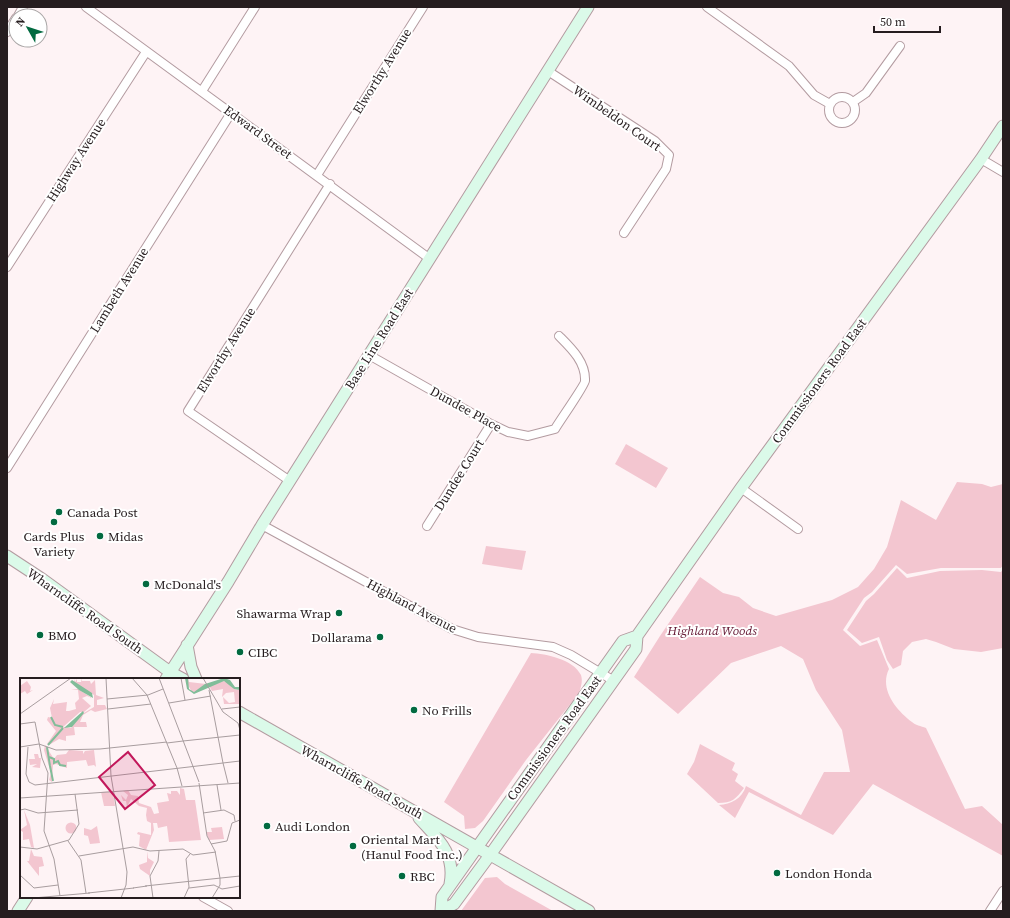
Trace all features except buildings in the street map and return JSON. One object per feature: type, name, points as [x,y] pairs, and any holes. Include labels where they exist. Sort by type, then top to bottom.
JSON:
[{"type":"main road","name":"Base Line Road East","points":[[168,675],[228,582],[262,525],[588,7]]},
{"type":"main road","name":"Commissioners Road East","points":[[441,911],[454,904],[490,855],[636,649],[637,636],[741,488],[981,159],[1003,126]]},
{"type":"main road","name":"Wharncliffe Road South","points":[[7,556],[42,579],[168,675],[179,678]]},
{"type":"main road","name":"Commissioners Road East","points":[[450,885],[623,641],[637,636]]},
{"type":"main road","points":[[187,645],[191,667],[196,678]]},
{"type":"main road","name":"Wharncliffe Road South","points":[[240,713],[589,911]]},
{"type":"main road","points":[[412,810],[445,848],[451,864],[452,871],[450,885],[442,896],[441,911]]},
{"type":"main road","points":[[18,911],[26,898]]},
{"type":"street","points":[[202,91],[255,7]]},
{"type":"street","name":"Elworthy Avenue","points":[[317,175],[423,7]]},
{"type":"street","points":[[707,7],[789,66],[814,95],[830,104]]},
{"type":"street","name":"Edward Street","points":[[90,8],[146,52],[330,184],[430,259]]},
{"type":"street","points":[[853,102],[866,93],[900,46]]},
{"type":"street","name":"Highway Avenue","points":[[7,267],[146,52]]},
{"type":"street","name":"Wimbeldon Court","points":[[548,71],[655,141],[669,155],[666,169],[624,233]]},
{"type":"street","points":[[841,96],[848,98],[853,102],[856,109],[854,116],[849,121],[843,123],[836,122],[831,117],[829,111],[830,104],[841,96]]},
{"type":"street","name":"Lambeth Avenue","points":[[7,468],[231,113]]},
{"type":"street","points":[[981,159],[1003,172]]},
{"type":"street","name":"Elworthy Avenue","points":[[290,481],[188,411],[330,184]]},
{"type":"street","name":"Dundee Place","points":[[370,355],[491,424],[508,432],[528,436],[555,429],[585,382],[584,369],[576,352],[559,336]]},
{"type":"street","name":"Dundee Court","points":[[427,526],[491,424]]},
{"type":"street","points":[[741,488],[798,529]]},
{"type":"street","name":"Highland Avenue","points":[[262,525],[452,629],[478,637],[553,647],[571,655],[614,681]]},
{"type":"street","points":[[990,911],[1003,891]]},
{"type":"street","points":[[205,898],[228,911]]},
{"type":"green space","points":[[626,444],[668,468],[656,488],[615,464]]},
{"type":"green space","name":"Highland Woods","points":[[957,482],[982,484],[991,487],[1003,484],[1003,565],[1001,568],[941,568],[907,574],[896,565],[872,592],[864,598],[843,630],[860,646],[877,640],[889,669],[886,677],[886,684],[895,705],[915,724],[926,728],[965,809],[982,806],[1003,825],[1003,856],[873,784],[833,835],[749,792],[735,818],[719,805],[736,800],[742,794],[746,786],[801,815],[824,772],[850,772],[842,730],[816,690],[803,659],[781,646],[731,663],[678,714],[634,677],[660,636],[700,577],[723,593],[739,597],[753,608],[776,616],[832,600],[858,587],[874,569],[887,547],[901,500],[936,520]]},
{"type":"green space","points":[[486,546],[526,551],[522,570],[482,564]]},
{"type":"green space","points":[[897,568],[907,578],[940,571],[982,570],[1001,572],[1003,569],[1003,648],[981,652],[954,649],[926,639],[912,642],[903,651],[901,665],[893,669],[887,660],[879,637],[862,643],[847,630],[866,601]]},
{"type":"green space","points":[[531,653],[559,658],[572,665],[582,677],[582,684],[579,693],[526,760],[483,821],[475,828],[465,829],[464,816],[444,802]]},
{"type":"green space","points":[[700,744],[735,763],[732,770],[738,774],[735,781],[744,788],[733,800],[718,803],[687,774],[694,762]]},
{"type":"green space","points":[[497,877],[505,884],[553,911],[461,911],[485,878]]},
{"type":"place","name":"Canada Post","points":[[59,512]]},
{"type":"place","name":"Cards Plus Variety","points":[[54,522]]},
{"type":"place","name":"Midas","points":[[100,536]]},
{"type":"place","name":"McDonald's","points":[[146,584]]},
{"type":"place","name":"Shawarma Wrap","points":[[339,613]]},
{"type":"place","name":"BMO","points":[[40,635]]},
{"type":"place","name":"Dollarama","points":[[380,637]]},
{"type":"place","name":"CIBC","points":[[240,652]]},
{"type":"place","name":"No Frills","points":[[414,710]]},
{"type":"place","name":"Audi London","points":[[267,826]]},
{"type":"place","name":"Oriental Mart (Hanul Food Inc.)","points":[[353,846]]},
{"type":"place","name":"London Honda","points":[[777,873]]},
{"type":"place","name":"RBC","points":[[402,876]]}]
